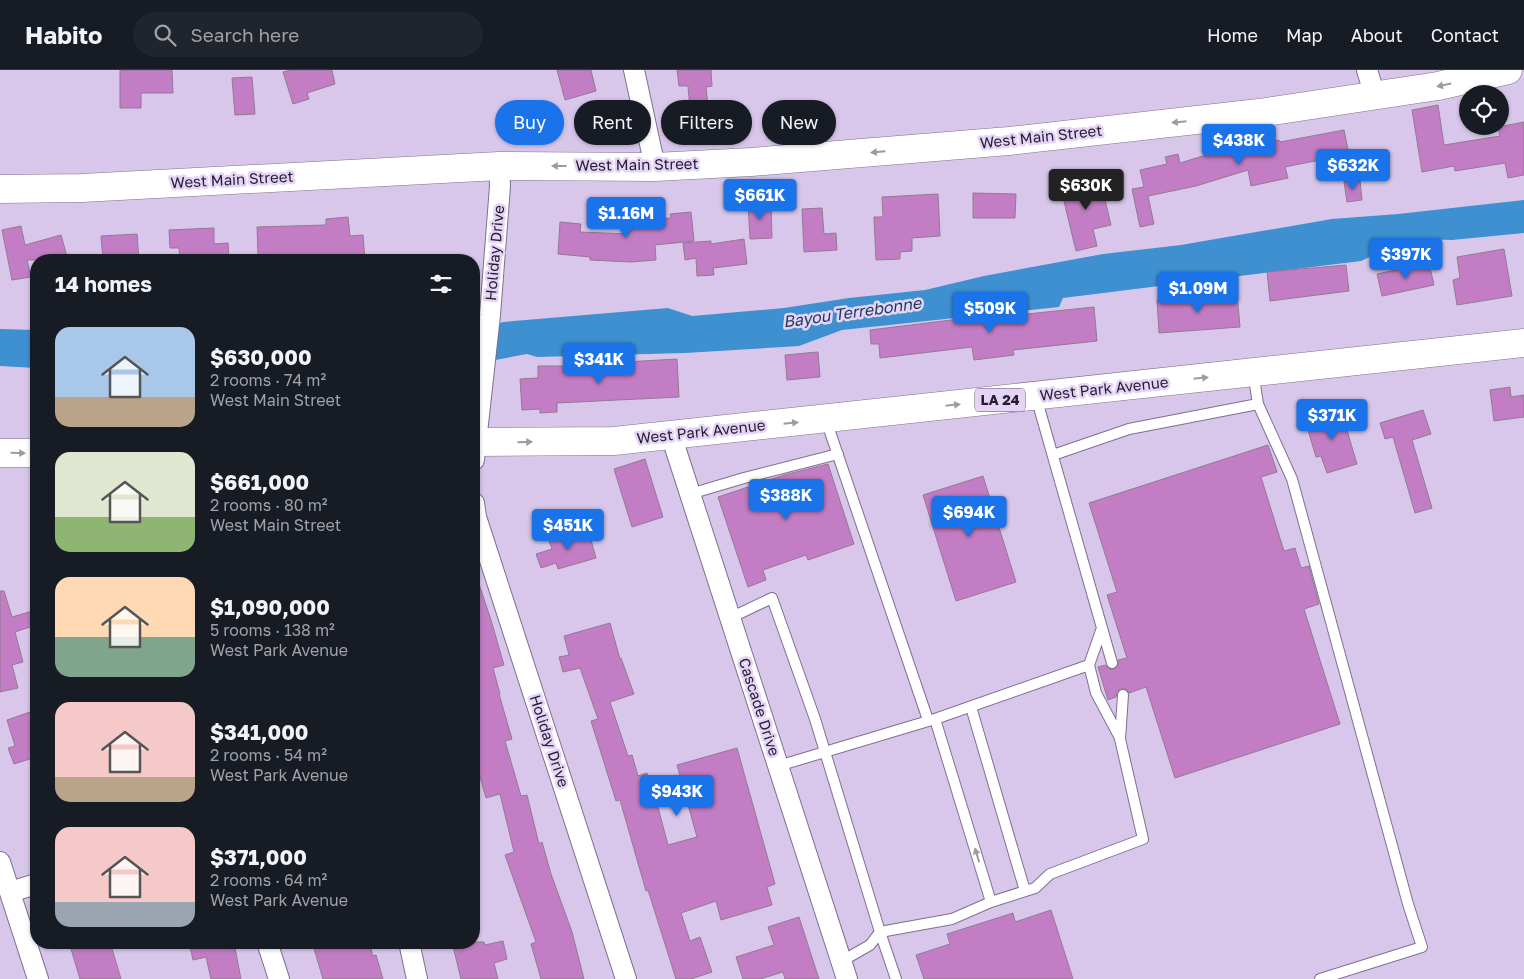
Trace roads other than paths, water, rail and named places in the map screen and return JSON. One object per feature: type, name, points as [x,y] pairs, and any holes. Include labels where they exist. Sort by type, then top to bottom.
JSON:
[{"type":"main road","name":"West Main Street","points":[[0,189],[82,188],[499,166],[655,166],[751,162],[1009,141],[1258,113],[1438,86],[1508,70]]},
{"type":"main road","name":"West Park Avenue","points":[[480,448],[614,441],[1524,343]]},
{"type":"main road","points":[[0,453],[30,453]]},
{"type":"street","points":[[634,70],[655,166]]},
{"type":"street","points":[[1367,70],[1375,96]]},
{"type":"street","name":"Holiday Drive","points":[[480,405],[490,315],[500,186],[499,166]]},
{"type":"street","name":"Cascade Drive","points":[[671,435],[845,970]]},
{"type":"street","name":"Holiday Drive","points":[[480,529],[626,979]]},
{"type":"street","points":[[0,862],[38,979]]},
{"type":"street","points":[[10,892],[30,886]]},
{"type":"street","points":[[269,949],[279,979]]},
{"type":"street","points":[[411,949],[417,979]]},
{"type":"lane","points":[[1253,372],[1258,404],[1292,479],[1422,947],[1320,979]]},
{"type":"lane","points":[[1036,396],[1112,663]]},
{"type":"lane","points":[[1053,455],[1129,429],[1258,404]]},
{"type":"lane","points":[[826,419],[932,720],[991,902]]},
{"type":"lane","points":[[690,494],[838,454]]},
{"type":"lane","points":[[730,618],[772,598],[825,752],[896,979]]},
{"type":"lane","points":[[845,970],[880,932],[952,919],[991,902],[1035,888],[1050,874],[1143,839],[1120,739],[1096,694],[1089,665],[1102,628]]},
{"type":"lane","points":[[778,766],[932,720],[1089,665]]},
{"type":"lane","points":[[1120,739],[1122,695]]},
{"type":"lane","points":[[971,707],[1025,891]]},
{"type":"water","name":"Bayou Terrebonne","points":[[1524,200],[1524,233],[1452,240],[1406,240],[1361,261],[1063,298],[1059,307],[842,330],[799,346],[685,353],[537,357],[527,354],[480,363],[480,332],[503,322],[668,308],[692,316],[784,308],[849,298],[925,290],[984,276],[1103,254],[1181,245],[1332,219],[1398,214]]},
{"type":"water","points":[[0,329],[30,330],[30,368],[0,366]]}]
